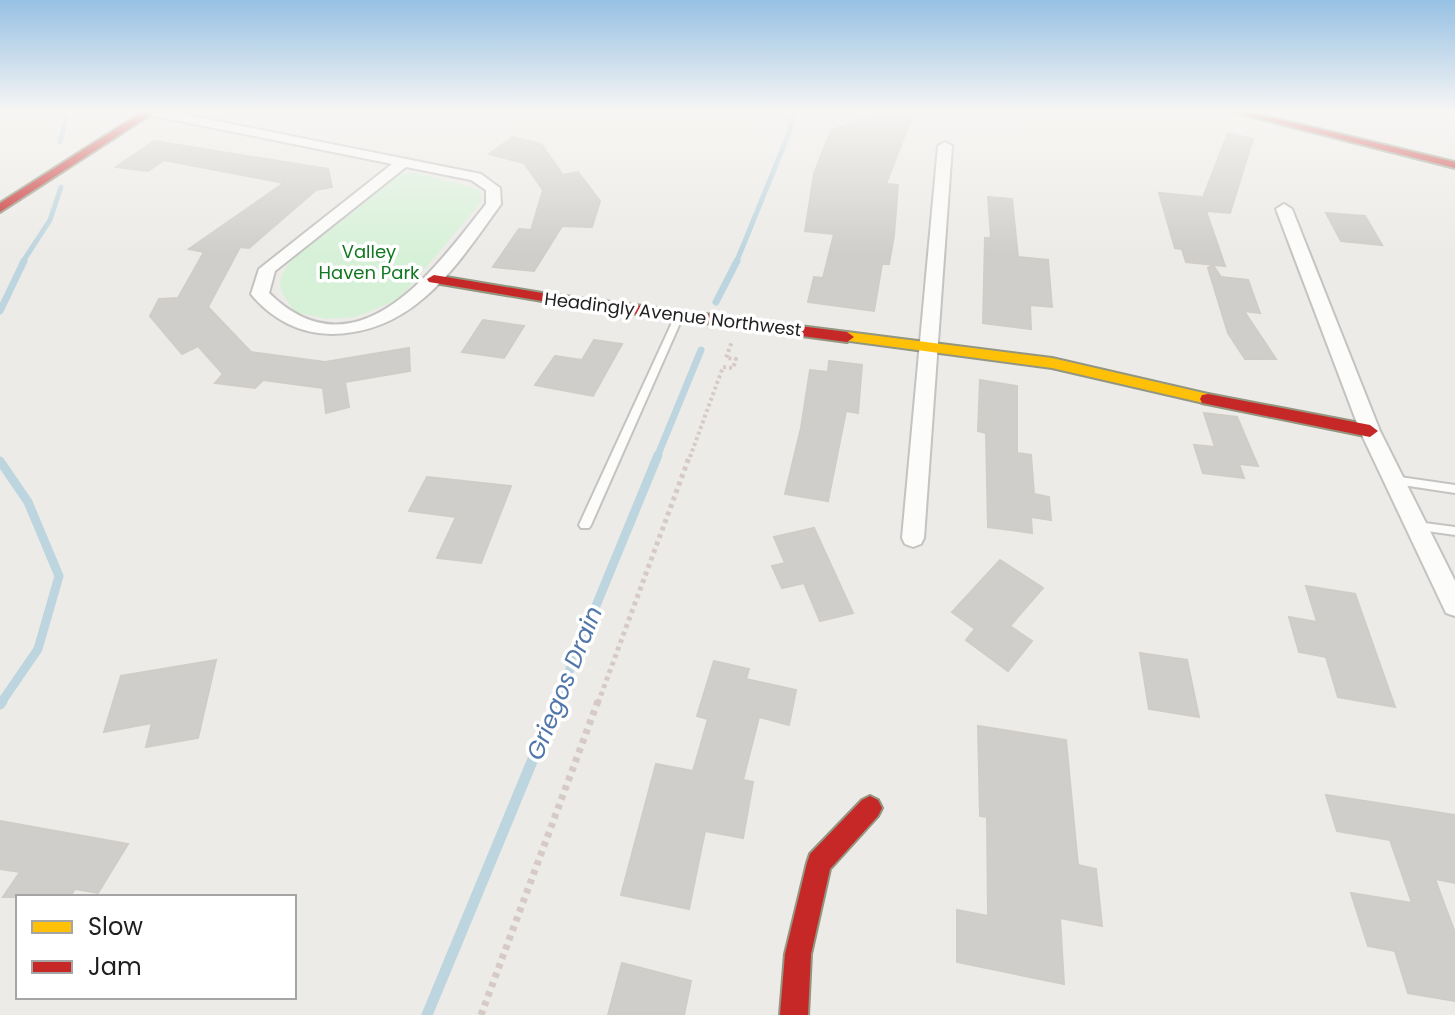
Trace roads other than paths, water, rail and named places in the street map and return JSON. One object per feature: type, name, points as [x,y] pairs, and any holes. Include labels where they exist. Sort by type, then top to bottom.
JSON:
[{"type":"street","points":[[0,208],[77,158]]},
{"type":"street","points":[[386,158],[404,162],[476,177],[493,188],[494,204],[434,279],[400,311],[369,325],[321,330],[281,316],[260,294],[267,269],[404,162]]},
{"type":"street","points":[[913,538],[944,158]]},
{"type":"street","points":[[1428,158],[1455,165]]},
{"type":"street","points":[[1284,209],[1370,431],[1455,606]]},
{"type":"street","name":"Headingly Avenue Northwest","points":[[434,279],[548,298],[1052,363],[1130,383],[1370,431]]},
{"type":"street","points":[[794,1015],[798,954],[819,863],[870,808]]},
{"type":"lane","points":[[585,525],[680,314]]},
{"type":"lane","points":[[1393,480],[1455,489]]},
{"type":"lane","points":[[1416,526],[1455,531]]},
{"type":"waterway","name":"Griegos Drain","points":[[736,263],[779,158]]},
{"type":"waterway","points":[[22,263],[50,220],[61,187]]},
{"type":"waterway","points":[[0,311],[24,261]]},
{"type":"waterway","name":"Griegos Drain","points":[[716,302],[736,263]]},
{"type":"waterway","name":"Griegos Drain","points":[[657,457],[701,350]]},
{"type":"waterway","name":"Griegos Drain","points":[[556,703],[658,455]]},
{"type":"waterway","points":[[0,461],[28,502],[59,576],[38,649],[1,703]]},
{"type":"waterway","name":"Griegos Drain","points":[[427,1015],[557,701]]},
{"type":"park label","name":"Valley Haven Park","points":[[369,261]]}]
